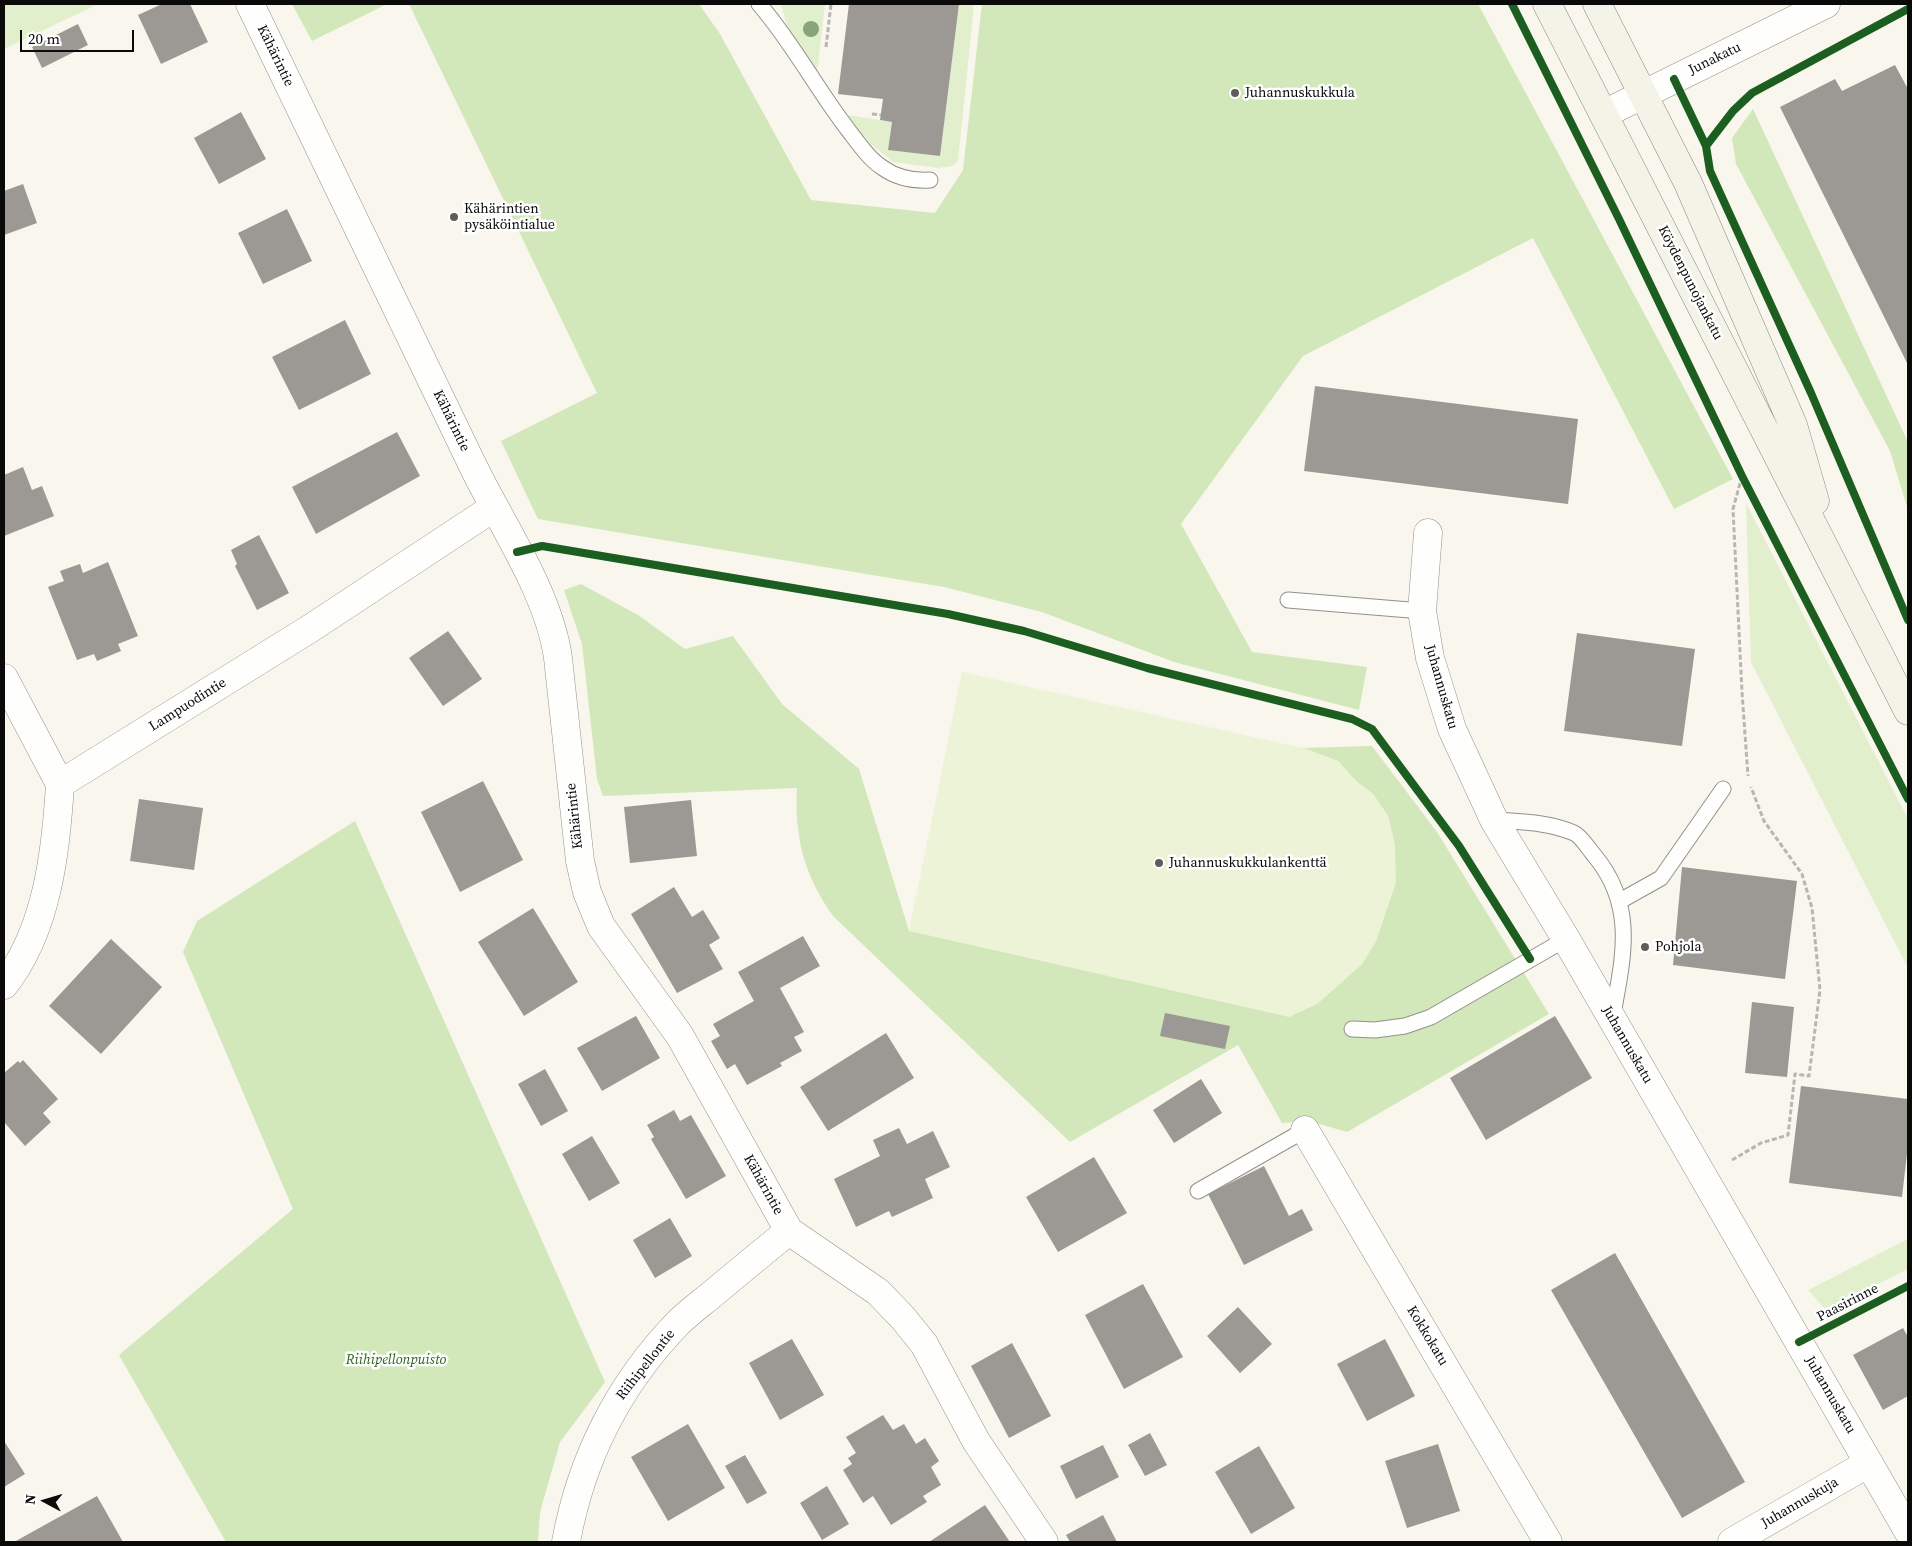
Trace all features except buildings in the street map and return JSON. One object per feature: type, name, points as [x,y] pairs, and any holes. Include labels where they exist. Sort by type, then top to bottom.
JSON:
[{"type":"main road","name":"Köydenpunojankatu","points":[[1547,4],[1908,711]]},
{"type":"main road","name":"Köydenpunojankatu","points":[[1596,4],[1644,94],[1688,183],[1793,425],[1832,563]]},
{"type":"street","name":"Kähärintie","points":[[250,4],[494,508],[545,608],[554,633],[580,861],[587,892],[606,933],[680,1036],[789,1231],[878,1292],[903,1318],[924,1344],[976,1441],[1044,1542]]},
{"type":"street","name":"Junakatu","points":[[1604,114],[1826,4]]},
{"type":"street","name":"Lampuodintie","points":[[60,784],[311,628],[494,508]]},
{"type":"street","name":"Juhannuskatu","points":[[1428,533],[1422,611],[1430,658],[1452,728],[1494,820],[1566,939],[1908,1531]]},
{"type":"street","points":[[4,678],[60,784],[57,830],[50,876],[28,948],[4,985]]},
{"type":"street","name":"Kokkokatu","points":[[1305,1130],[1548,1542]]},
{"type":"street","name":"Riihipellontie","points":[[566,1542],[573,1505],[587,1462],[611,1410],[640,1369],[678,1323],[789,1231]]},
{"type":"street","name":"Juhannuskuja","points":[[1732,1542],[1869,1463]]},
{"type":"lane","points":[[759,4],[770,16],[820,93],[866,153],[881,167],[898,177],[915,181],[930,180]]},
{"type":"lane","points":[[1288,600],[1422,611]]},
{"type":"lane","points":[[1620,900],[1661,878],[1722,789]]},
{"type":"lane","points":[[1494,820],[1532,822],[1576,833],[1605,868],[1620,900],[1624,933],[1623,959],[1612,1020]]},
{"type":"lane","points":[[1352,1029],[1375,1030],[1405,1026],[1430,1017],[1566,939]]},
{"type":"lane","points":[[1198,1191],[1305,1130]]},
{"type":"path","points":[[1738,467],[1746,484]]},
{"type":"path","points":[[1742,476],[1734,509],[1742,692],[1748,777]]},
{"type":"path","points":[[1726,1164],[1761,1143],[1788,1136],[1795,1074],[1810,1076],[1820,990],[1812,908],[1802,874],[1764,821],[1751,786]]},
{"type":"green space","points":[[4,4],[98,4],[4,49]]},
{"type":"green space","points":[[292,4],[387,4],[312,41]]},
{"type":"green space","points":[[409,4],[699,4],[720,34],[811,200],[935,213],[963,170],[982,4],[1478,4],[1733,479],[1674,509],[1533,238],[1303,356],[1181,524],[1252,652],[1367,667],[1359,710],[1174,662],[1042,612],[944,587],[538,519],[501,441],[597,393]]},
{"type":"green space","points":[[781,4],[825,4],[817,73],[787,27]]},
{"type":"green space","points":[[959,4],[974,4],[958,161],[952,166],[938,168],[893,162],[872,145],[847,115],[892,122],[888,150],[940,156]]},
{"type":"green space","points":[[1753,109],[1908,442],[1908,510],[1890,451],[1736,164],[1732,138]]},
{"type":"green space","points":[[1746,503],[1908,819],[1908,968],[1751,662]]},
{"type":"green space","points":[[581,584],[638,615],[685,649],[733,636],[782,704],[859,769],[909,931],[1317,1004],[1362,964],[1376,941],[1396,882],[1388,816],[1373,794],[1357,782],[1338,761],[1303,748],[1372,746],[1437,832],[1549,1014],[1347,1132],[1309,1121],[1282,1123],[1238,1045],[1070,1142],[834,917],[816,887],[804,856],[797,823],[797,788],[603,796],[597,779],[582,644],[564,590]]},
{"type":"green space","name":"Juhannuskukkulankenttä","points":[[962,672],[1303,748],[1338,761],[1357,782],[1373,794],[1388,816],[1395,844],[1396,882],[1376,941],[1362,964],[1317,1004],[1289,1017],[909,931]]},
{"type":"green space","name":"Riihipellonpuisto","points":[[355,821],[605,1382],[560,1442],[540,1512],[538,1542],[226,1542],[119,1355],[293,1209],[183,952],[197,921]]},
{"type":"green space","points":[[1908,1239],[1908,1269],[1826,1310],[1808,1290]]},
{"type":"cycle path","points":[[1512,4],[1619,219],[1742,476],[1908,799]]},
{"type":"cycle path","points":[[1706,146],[1733,111],[1752,93],[1908,9]]},
{"type":"cycle path","points":[[1674,79],[1706,146],[1710,171],[1811,393],[1908,620]]},
{"type":"cycle path","points":[[517,552],[542,546],[948,614],[1024,631],[1147,668],[1352,719],[1372,729],[1459,846],[1530,959]]},
{"type":"cycle path","name":"Paasirinne","points":[[1799,1342],[1908,1286]]},
{"type":"place","name":"Juhannuskukkula","points":[[1235,93]]},
{"type":"place","name":"Kähärintien pysäköintialue","points":[[454,217]]},
{"type":"place","name":"Juhannuskukkulankenttä","points":[[1159,863]]},
{"type":"place","name":"Pohjola","points":[[1645,947]]}]
